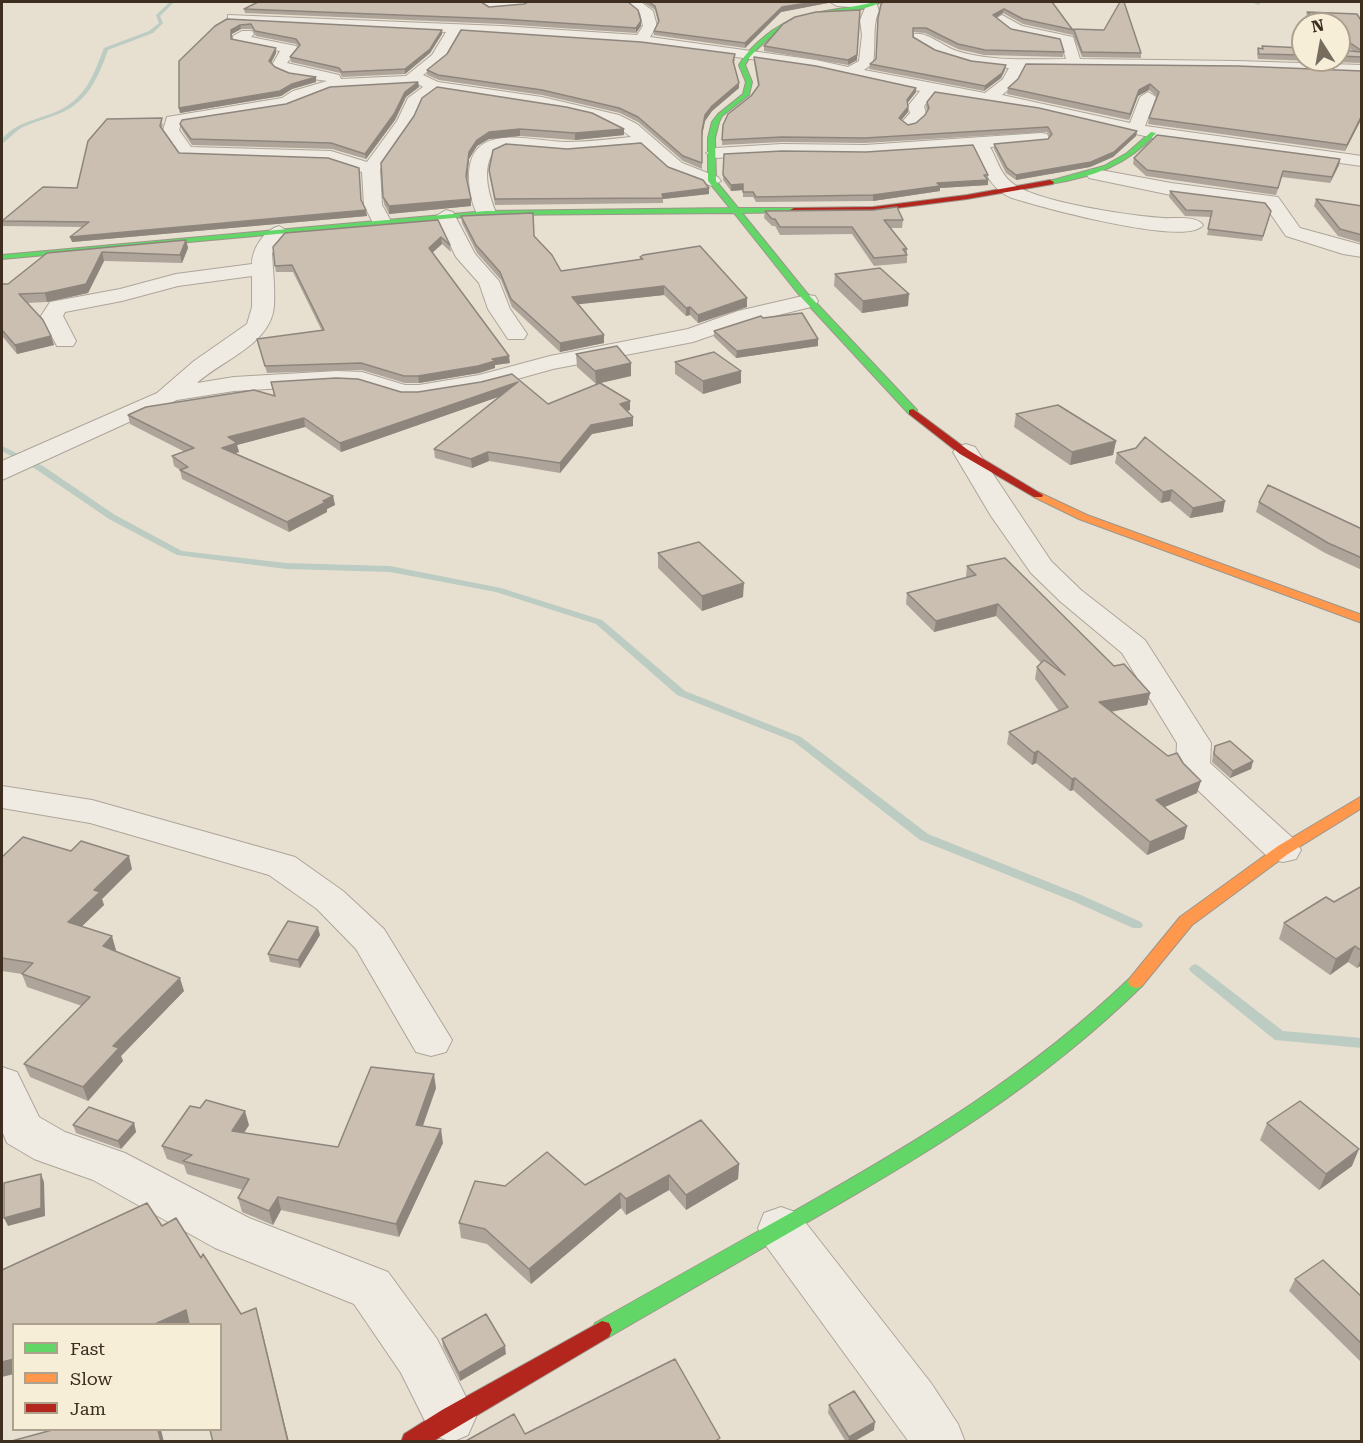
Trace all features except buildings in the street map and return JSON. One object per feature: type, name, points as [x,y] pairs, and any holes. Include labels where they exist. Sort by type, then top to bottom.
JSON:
[{"type":"street","points":[[486,2],[489,5],[524,2]]},
{"type":"street","points":[[633,2],[646,11],[650,26],[641,40]]},
{"type":"street","points":[[837,2],[874,3]]},
{"type":"street","points":[[712,181],[716,169],[711,135],[715,121],[726,107],[746,95],[749,81],[742,65],[750,55],[785,17],[874,3]]},
{"type":"street","points":[[850,71],[866,63],[871,30],[867,20],[874,3]]},
{"type":"street","points":[[403,8],[404,21],[408,26]]},
{"type":"street","points":[[233,18],[269,22],[455,28],[641,40],[850,71],[930,89],[990,97],[1153,133],[1362,161]]},
{"type":"street","points":[[1002,19],[1016,31],[1054,34],[1068,40],[1074,63]]},
{"type":"street","points":[[269,22],[238,39],[291,49],[282,57],[279,65],[288,70],[370,81]]},
{"type":"street","points":[[272,45],[306,22]]},
{"type":"street","points":[[416,80],[413,76],[432,63],[445,50],[455,28]]},
{"type":"street","points":[[919,37],[928,46],[968,58],[1018,64],[1237,64],[1362,70]]},
{"type":"street","points":[[990,97],[1010,81],[1018,64]]},
{"type":"street","points":[[371,169],[331,156],[186,152],[171,130],[173,120],[286,102],[298,92],[370,81],[416,80],[434,86],[523,98],[600,114],[623,122],[676,166],[712,181],[757,243],[807,301],[908,407],[930,427],[966,452],[1045,500],[1083,517],[1362,619]]},
{"type":"street","points":[[381,221],[373,205],[371,169],[405,121],[414,101],[434,86]]},
{"type":"street","points":[[909,123],[918,114],[916,106],[930,89]]},
{"type":"street","points":[[1135,129],[1148,97]]},
{"type":"street","points":[[2,257],[486,213],[873,209],[1009,190],[1095,174],[1128,160],[1153,133]]},
{"type":"street","points":[[715,153],[782,149],[865,150],[1041,138]]},
{"type":"street","points":[[486,213],[478,191],[477,167],[484,153],[492,146],[512,142],[590,147],[646,141]]},
{"type":"street","points":[[978,141],[990,158],[991,173],[1009,190],[1085,213],[1161,225],[1193,225]]},
{"type":"street","points":[[1095,174],[1199,193],[1259,198],[1276,205],[1288,228],[1293,232],[1350,250],[1362,250]]},
{"type":"street","points":[[446,216],[466,257],[489,281],[499,309],[516,334]]},
{"type":"street","points":[[173,394],[202,366],[257,327],[263,307],[260,269],[262,252],[279,232]]},
{"type":"street","points":[[65,340],[52,316],[53,311],[58,307],[122,295],[176,280],[260,269]]},
{"type":"street","points":[[2,472],[23,459],[173,394],[234,384],[337,378],[362,379],[403,392],[419,392],[481,382],[550,363],[693,335],[746,316],[807,301]]},
{"type":"street","points":[[966,452],[1005,516],[1041,567],[1071,596],[1134,647],[1194,743],[1193,766],[1283,850]]},
{"type":"street","points":[[2,796],[92,812],[282,866],[330,900],[370,939],[431,1040]]},
{"type":"street","points":[[412,1442],[450,1417],[897,1162],[1004,1094],[1100,1019],[1144,973],[1186,921],[1283,850],[1362,801]]},
{"type":"street","points":[[2,1084],[23,1130],[50,1146],[109,1166],[232,1233],[370,1288],[419,1356],[450,1417]]},
{"type":"street","points":[[780,1228],[913,1401],[939,1442]]},
{"type":"waterway","points":[[2,142],[14,130],[72,105],[91,84],[106,49],[151,32],[161,23],[158,16],[172,2]]},
{"type":"waterway","points":[[1252,2],[1259,4]]},
{"type":"waterway","points":[[2,448],[40,468],[112,517],[180,553],[286,566],[390,569],[498,590],[599,622],[681,693],[797,739],[924,837],[1077,898],[1137,925]]},
{"type":"waterway","points":[[1195,969],[1280,1036],[1362,1043]]},
{"type":"traffic: fast","points":[[878,2],[803,16],[790,21],[760,43],[745,59],[742,65],[749,82],[746,95],[720,115],[715,122],[712,138],[712,181],[803,294],[913,412]]},
{"type":"traffic: fast","points":[[1050,182],[1106,168],[1129,154],[1153,133]]},
{"type":"traffic: fast","points":[[2,257],[486,213],[794,210]]},
{"type":"traffic: fast","points":[[602,1330],[947,1131],[1065,1047],[1102,1016],[1136,982]]},
{"type":"traffic: slow","points":[[1038,495],[1083,517],[1362,619]]},
{"type":"traffic: slow","points":[[1136,982],[1186,921],[1283,850],[1362,801]]},
{"type":"traffic: jam","points":[[794,210],[873,209],[967,197],[1050,182]]},
{"type":"traffic: jam","points":[[913,412],[964,452],[1038,495]]},
{"type":"traffic: jam","points":[[412,1442],[450,1417],[602,1330]]}]
